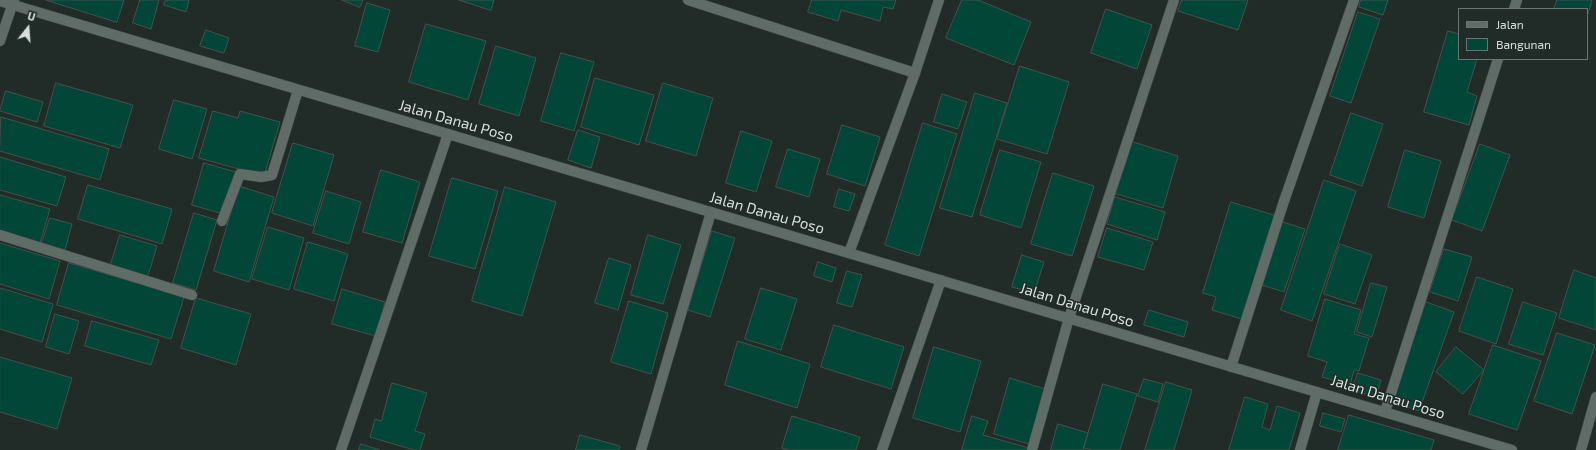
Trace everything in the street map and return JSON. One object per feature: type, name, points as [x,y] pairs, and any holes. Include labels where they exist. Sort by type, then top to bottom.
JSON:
[{"type":"street","points":[[688,0],[915,73]]},
{"type":"street","points":[[849,253],[915,73],[939,0]]},
{"type":"street","points":[[1032,450],[1069,318],[1174,0]]},
{"type":"street","points":[[1232,367],[1283,204],[1354,0]]},
{"type":"street","name":"Jalan Danau Poso","points":[[0,2],[13,2],[298,90],[1512,450]]},
{"type":"street","points":[[0,41],[13,2]]},
{"type":"street","points":[[1384,412],[1498,60]]},
{"type":"street","points":[[222,221],[240,174],[260,177],[272,175],[298,90]]},
{"type":"street","points":[[341,450],[448,134]]},
{"type":"street","points":[[641,450],[711,212]]},
{"type":"street","points":[[0,235],[192,295]]},
{"type":"street","points":[[882,450],[941,280]]},
{"type":"street","points":[[1300,450],[1317,392]]},
{"type":"street","points":[[1580,450],[1596,397]]},
{"type":"building","points":[[46,0],[124,0],[117,22]]},
{"type":"building","points":[[140,0],[159,0],[151,29],[133,23]]},
{"type":"building","points":[[166,0],[189,0],[186,12],[164,5]]},
{"type":"building","points":[[342,0],[363,0],[360,7]]},
{"type":"building","points":[[459,0],[494,0],[491,10]]},
{"type":"building","points":[[812,0],[896,0],[893,9],[883,7],[880,21],[841,10],[838,21],[808,12]]},
{"type":"building","points":[[962,0],[978,0],[1031,22],[1014,65],[946,38]]},
{"type":"building","points":[[1182,0],[1248,0],[1238,30],[1178,11]]},
{"type":"building","points":[[1361,0],[1388,0],[1383,15],[1359,7]]},
{"type":"building","points":[[1557,0],[1592,0],[1588,14],[1588,8],[1554,8]]},
{"type":"building","points":[[367,3],[390,10],[378,52],[355,46]]},
{"type":"building","points":[[1106,9],[1152,25],[1137,69],[1091,53]]},
{"type":"building","points":[[1358,12],[1380,19],[1351,103],[1330,96]]},
{"type":"building","points":[[426,24],[486,41],[468,100],[409,82]]},
{"type":"building","points":[[206,30],[229,38],[224,53],[200,46]]},
{"type":"building","points":[[1448,31],[1458,34],[1458,60],[1477,60],[1467,92],[1477,96],[1469,125],[1424,112]]},
{"type":"building","points":[[496,46],[536,58],[519,116],[479,104]]},
{"type":"building","points":[[561,53],[594,62],[574,131],[541,121]]},
{"type":"building","points":[[1020,66],[1069,82],[1047,154],[997,139]]},
{"type":"building","points":[[595,78],[654,95],[639,145],[581,127]]},
{"type":"building","points":[[56,83],[133,105],[120,148],[44,126]]},
{"type":"building","points":[[663,83],[713,98],[696,156],[646,141]]},
{"type":"building","points":[[6,91],[43,102],[37,122],[0,111]]},
{"type":"building","points":[[975,93],[1007,103],[972,217],[940,208]]},
{"type":"building","points":[[942,94],[967,102],[958,129],[934,122]]},
{"type":"building","points":[[174,100],[207,109],[192,159],[159,149]]},
{"type":"building","points":[[213,111],[238,118],[240,111],[280,122],[264,176],[199,158]]},
{"type":"building","points":[[1351,113],[1383,124],[1362,186],[1330,175]]},
{"type":"building","points":[[1,117],[109,149],[100,180],[0,151]]},
{"type":"building","points":[[923,123],[957,134],[919,256],[885,245]]},
{"type":"building","points":[[842,125],[880,137],[865,186],[827,174]]},
{"type":"building","points":[[578,130],[600,137],[591,168],[568,160]]},
{"type":"building","points":[[741,131],[772,141],[756,192],[726,183]]},
{"type":"building","points":[[1130,141],[1178,156],[1163,208],[1114,193]]},
{"type":"building","points":[[293,143],[334,155],[313,226],[272,213]]},
{"type":"building","points":[[1480,144],[1510,155],[1482,231],[1452,220]]},
{"type":"building","points":[[788,149],[820,159],[809,197],[776,187]]},
{"type":"building","points":[[1000,150],[1041,162],[1021,228],[980,215]]},
{"type":"building","points":[[1405,150],[1441,161],[1424,218],[1388,207]]},
{"type":"building","points":[[0,157],[66,177],[57,206],[0,190]]},
{"type":"building","points":[[204,163],[236,172],[223,214],[192,205]]},
{"type":"building","points":[[381,170],[420,182],[402,243],[363,232]]},
{"type":"building","points":[[1053,173],[1094,186],[1072,256],[1031,244]]},
{"type":"building","points":[[452,178],[498,191],[475,269],[429,256]]},
{"type":"building","points":[[1324,180],[1356,191],[1312,321],[1281,310]]},
{"type":"building","points":[[88,185],[172,209],[162,244],[78,219]]},
{"type":"building","points":[[239,186],[274,197],[249,282],[214,271]]},
{"type":"building","points":[[505,187],[556,202],[522,316],[472,301]]},
{"type":"building","points":[[839,189],[855,194],[849,211],[834,207]]},
{"type":"building","points":[[326,191],[361,202],[349,244],[313,233]]},
{"type":"building","points":[[0,195],[50,209],[40,243],[0,232]]},
{"type":"building","points":[[1115,197],[1165,212],[1157,240],[1107,224]]},
{"type":"building","points":[[1231,202],[1277,216],[1245,320],[1212,310],[1216,297],[1203,293]]},
{"type":"building","points":[[194,213],[217,220],[196,290],[173,283]]},
{"type":"building","points":[[50,218],[72,224],[65,250],[42,243]]},
{"type":"building","points":[[1280,221],[1305,229],[1284,292],[1259,284]]},
{"type":"building","points":[[268,227],[304,238],[289,290],[252,279]]},
{"type":"building","points":[[1107,228],[1153,242],[1144,270],[1098,257]]},
{"type":"building","points":[[712,231],[735,238],[710,317],[688,310]]},
{"type":"building","points":[[120,235],[157,246],[147,279],[110,267]]},
{"type":"building","points":[[648,235],[681,245],[663,304],[631,295]]},
{"type":"building","points":[[308,242],[348,254],[334,301],[294,289]]},
{"type":"building","points":[[0,243],[60,261],[49,299],[0,284]]},
{"type":"building","points":[[1340,244],[1372,255],[1355,304],[1324,294]]},
{"type":"building","points":[[1444,249],[1472,257],[1458,301],[1430,292]]},
{"type":"building","points":[[1022,255],[1044,262],[1034,293],[1012,287]]},
{"type":"building","points":[[609,258],[631,265],[618,310],[595,303]]},
{"type":"building","points":[[818,262],[836,268],[832,282],[814,276]]},
{"type":"building","points":[[69,263],[184,297],[171,339],[57,305]]},
{"type":"building","points":[[1574,270],[1596,278],[1596,330],[1559,318]]},
{"type":"building","points":[[847,271],[862,275],[852,307],[837,303]]},
{"type":"building","points":[[1477,277],[1513,289],[1496,344],[1459,331]]},
{"type":"building","points":[[1371,283],[1387,287],[1372,337],[1357,332]]},
{"type":"building","points":[[0,288],[53,304],[42,342],[0,329]]},
{"type":"building","points":[[761,288],[797,299],[781,350],[745,339]]},
{"type":"building","points":[[342,289],[385,302],[376,336],[332,324]]},
{"type":"building","points":[[196,298],[251,314],[236,365],[181,348]]},
{"type":"building","points":[[1325,299],[1361,310],[1354,334],[1369,338],[1359,371],[1354,370],[1350,385],[1322,377],[1327,362],[1308,356]]},
{"type":"building","points":[[629,301],[668,313],[651,374],[611,362]]},
{"type":"building","points":[[1426,302],[1454,312],[1419,411],[1391,401]]},
{"type":"building","points":[[1523,302],[1557,313],[1543,355],[1509,344]]},
{"type":"building","points":[[1149,310],[1188,322],[1184,337],[1144,325]]},
{"type":"building","points":[[55,314],[79,321],[69,354],[46,347]]},
{"type":"building","points":[[92,321],[159,340],[151,365],[85,346]]},
{"type":"building","points":[[834,325],[904,347],[891,389],[821,367]]},
{"type":"building","points":[[1557,333],[1595,345],[1572,414],[1534,401]]},
{"type":"building","points":[[738,341],[810,364],[797,408],[725,385]]},
{"type":"building","points":[[1493,345],[1541,361],[1517,430],[1469,414]]},
{"type":"building","points":[[934,347],[981,361],[960,432],[913,418]]},
{"type":"building","points":[[1456,347],[1484,370],[1463,394],[1436,372]]},
{"type":"building","points":[[0,357],[72,378],[57,429],[0,412]]},
{"type":"building","points":[[1358,373],[1381,380],[1376,397],[1352,390]]},
{"type":"building","points":[[1010,378],[1045,389],[1029,444],[994,434]]},
{"type":"building","points":[[1144,379],[1163,384],[1158,402],[1138,396]]},
{"type":"building","points":[[1166,382],[1192,390],[1174,450],[1145,450]]},
{"type":"building","points":[[392,383],[427,393],[415,431],[425,434],[420,450],[414,450],[370,437],[375,419],[381,421]]},
{"type":"building","points":[[1103,384],[1137,394],[1120,450],[1092,450],[1084,448]]},
{"type":"building","points":[[1245,397],[1268,404],[1262,427],[1270,430],[1277,406],[1300,413],[1289,450],[1229,450]]},
{"type":"building","points":[[1323,413],[1345,419],[1341,432],[1320,426]]},
{"type":"building","points":[[1349,415],[1434,440],[1431,450],[1338,450]]},
{"type":"building","points":[[792,416],[860,437],[856,450],[789,450],[782,448]]},
{"type":"building","points":[[972,416],[988,421],[983,435],[1029,448],[1029,450],[962,450]]},
{"type":"building","points":[[1058,424],[1088,433],[1083,450],[1051,450]]},
{"type":"building","points":[[580,435],[620,446],[619,450],[576,450]]},
{"type":"building","points":[[361,444],[380,450],[359,450]]}]
